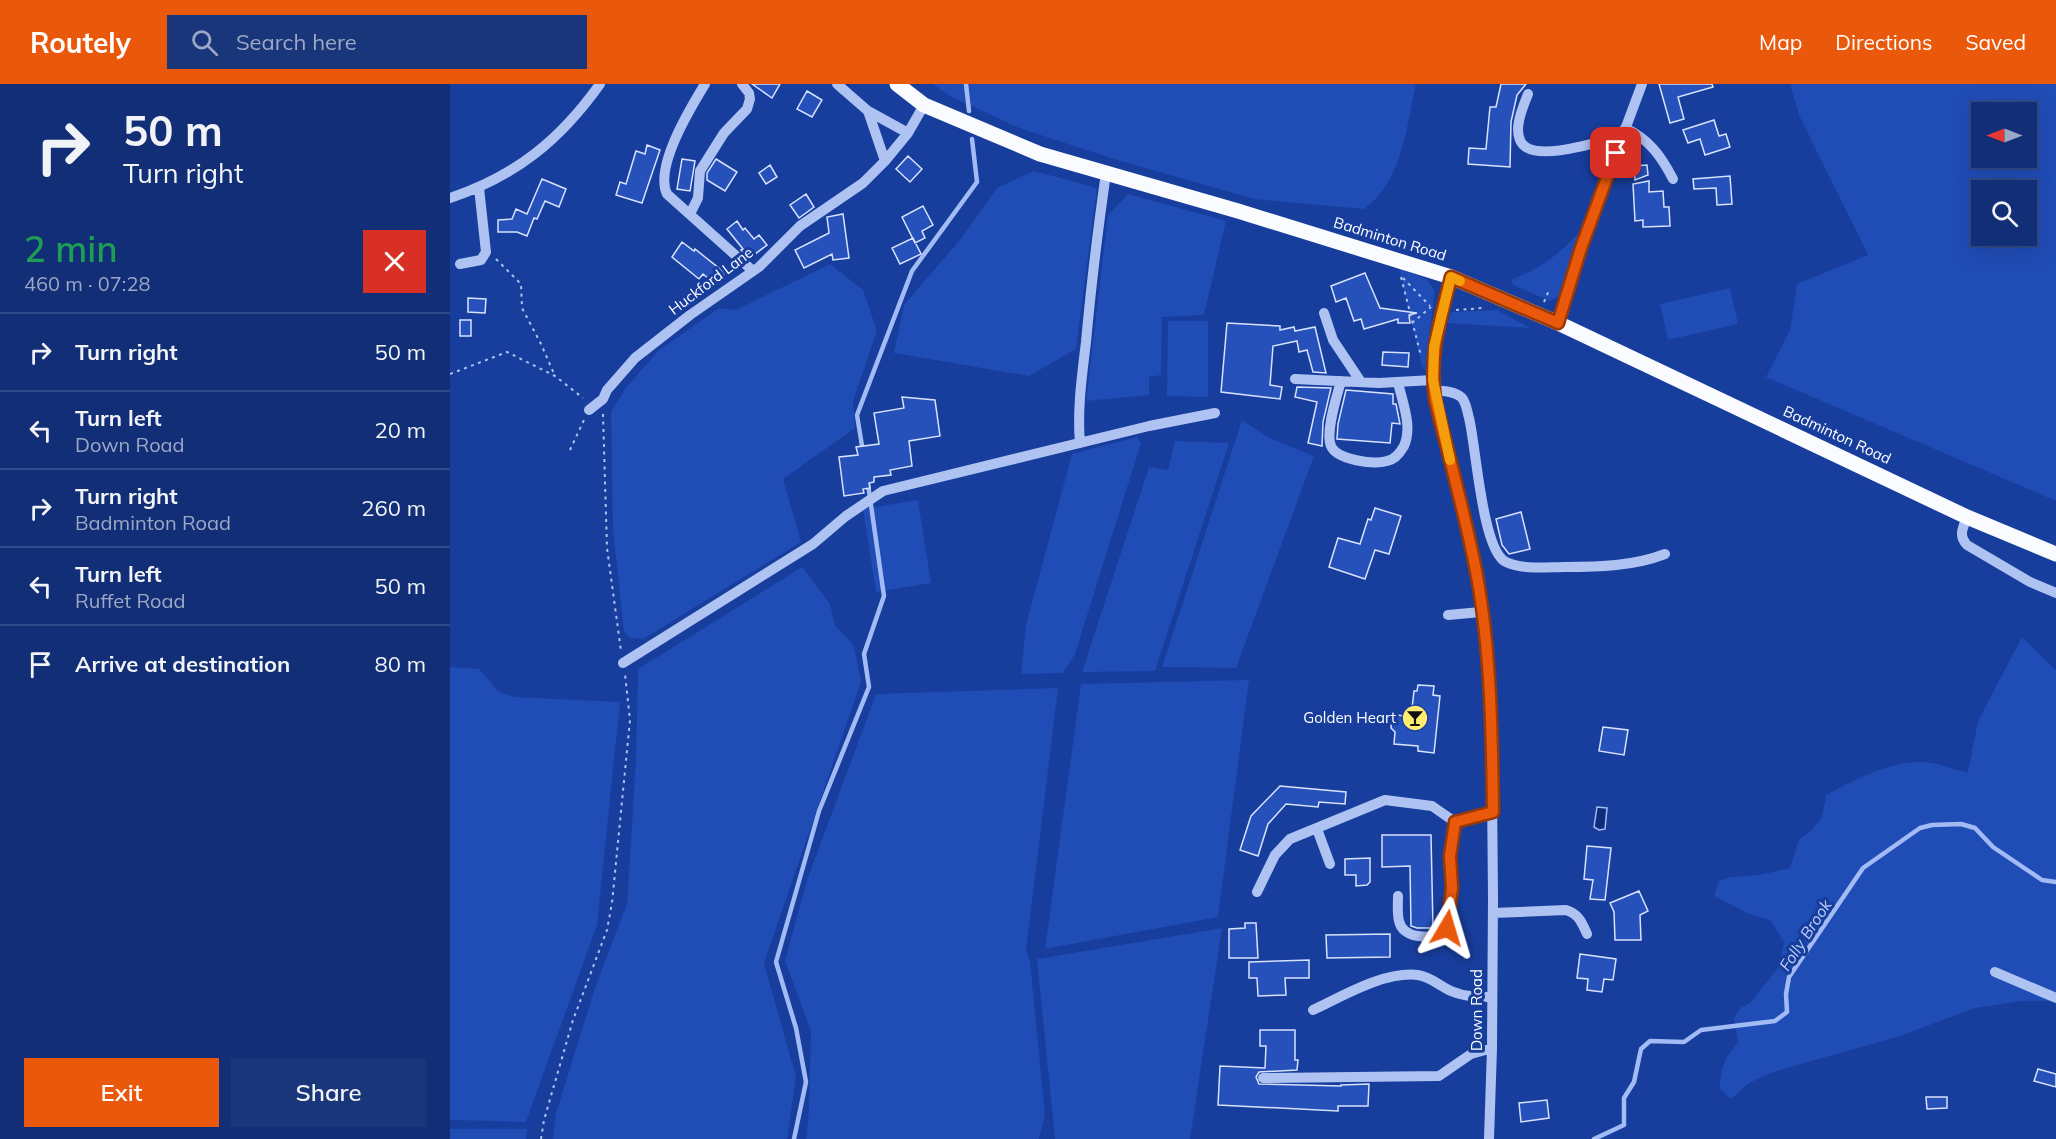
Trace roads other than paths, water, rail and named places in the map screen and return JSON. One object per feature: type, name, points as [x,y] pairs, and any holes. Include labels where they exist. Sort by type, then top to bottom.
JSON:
[{"type":"main road","name":"Badminton Road","points":[[897,84],[924,105],[1040,154],[1238,211],[1451,277],[1558,323],[1967,517],[2056,554]]},
{"type":"street","points":[[450,198],[480,188],[525,163],[556,137],[600,84]]},
{"type":"street","points":[[705,84],[678,133],[668,160],[663,186],[667,194],[753,271]]},
{"type":"street","points":[[690,214],[698,198],[700,171],[724,133],[747,109],[749,93],[742,84]]},
{"type":"street","points":[[837,84],[868,111],[908,133]]},
{"type":"street","points":[[1558,323],[1581,248],[1642,84]]},
{"type":"street","points":[[1528,94],[1519,130],[1520,140],[1524,146],[1531,150],[1552,152],[1587,145],[1624,131],[1650,144],[1661,157],[1673,178]]},
{"type":"street","name":"Huckford Lane","points":[[589,410],[603,399],[607,390],[635,358],[690,315],[753,271],[800,226],[863,183],[908,133],[924,105]]},
{"type":"street","points":[[868,111],[885,161]]},
{"type":"street","points":[[1080,443],[1078,429],[1082,372],[1106,173]]},
{"type":"street","points":[[460,264],[481,260],[486,252],[480,188]]},
{"type":"street","name":"Down Road","points":[[1451,277],[1434,347],[1433,385],[1477,577],[1488,678],[1493,812],[1492,1048],[1489,1139]]},
{"type":"street","points":[[1324,313],[1333,340],[1360,382]]},
{"type":"street","points":[[1295,379],[1433,385],[1462,397],[1472,428],[1484,510],[1492,546],[1498,556],[1506,562],[1533,567],[1596,566],[1631,564],[1665,554]]},
{"type":"street","points":[[1341,381],[1330,435],[1331,446],[1338,454],[1345,457],[1374,462],[1388,461],[1397,456],[1406,440],[1407,422],[1398,382]]},
{"type":"street","points":[[623,663],[813,544],[846,516],[883,491],[1215,413]]},
{"type":"street","points":[[1967,517],[1961,533],[1967,545],[2030,582],[2056,593]]},
{"type":"street","points":[[1448,615],[1481,612]]},
{"type":"street","points":[[1257,892],[1275,855],[1290,839],[1385,800],[1432,806],[1455,822],[1493,812]]},
{"type":"street","points":[[1398,896],[1399,922],[1402,929],[1408,933],[1433,937],[1442,935],[1447,928],[1452,888],[1450,856],[1455,822]]},
{"type":"street","points":[[1317,829],[1330,864]]},
{"type":"street","points":[[1493,913],[1566,910],[1574,912],[1580,918],[1587,934]]},
{"type":"street","points":[[1995,972],[2056,998]]},
{"type":"street","points":[[1313,1010],[1362,987],[1403,975],[1418,975],[1431,979],[1451,991],[1470,996],[1492,997]]},
{"type":"street","points":[[1263,1078],[1439,1076],[1471,1054],[1492,1048]]},
{"type":"waterway","points":[[966,84],[969,111]]},
{"type":"waterway","points":[[863,452],[857,415],[912,271],[977,182],[972,139]]},
{"type":"waterway","points":[[794,1139],[806,1082],[796,1028],[776,962],[819,811],[869,687],[864,654],[884,596],[868,484]]},
{"type":"waterway","name":"Folly Brook","points":[[1594,1139],[1624,1125],[1624,1098],[1634,1082],[1641,1049],[1650,1041],[1684,1042],[1701,1030],[1775,1021],[1787,1012],[1786,994],[1789,977],[1863,868],[1920,828],[1932,825],[1961,824],[1975,828],[1993,847],[2042,880],[2056,882]]},
{"type":"place","name":"Golden Heart","points":[[1415,718]]}]
